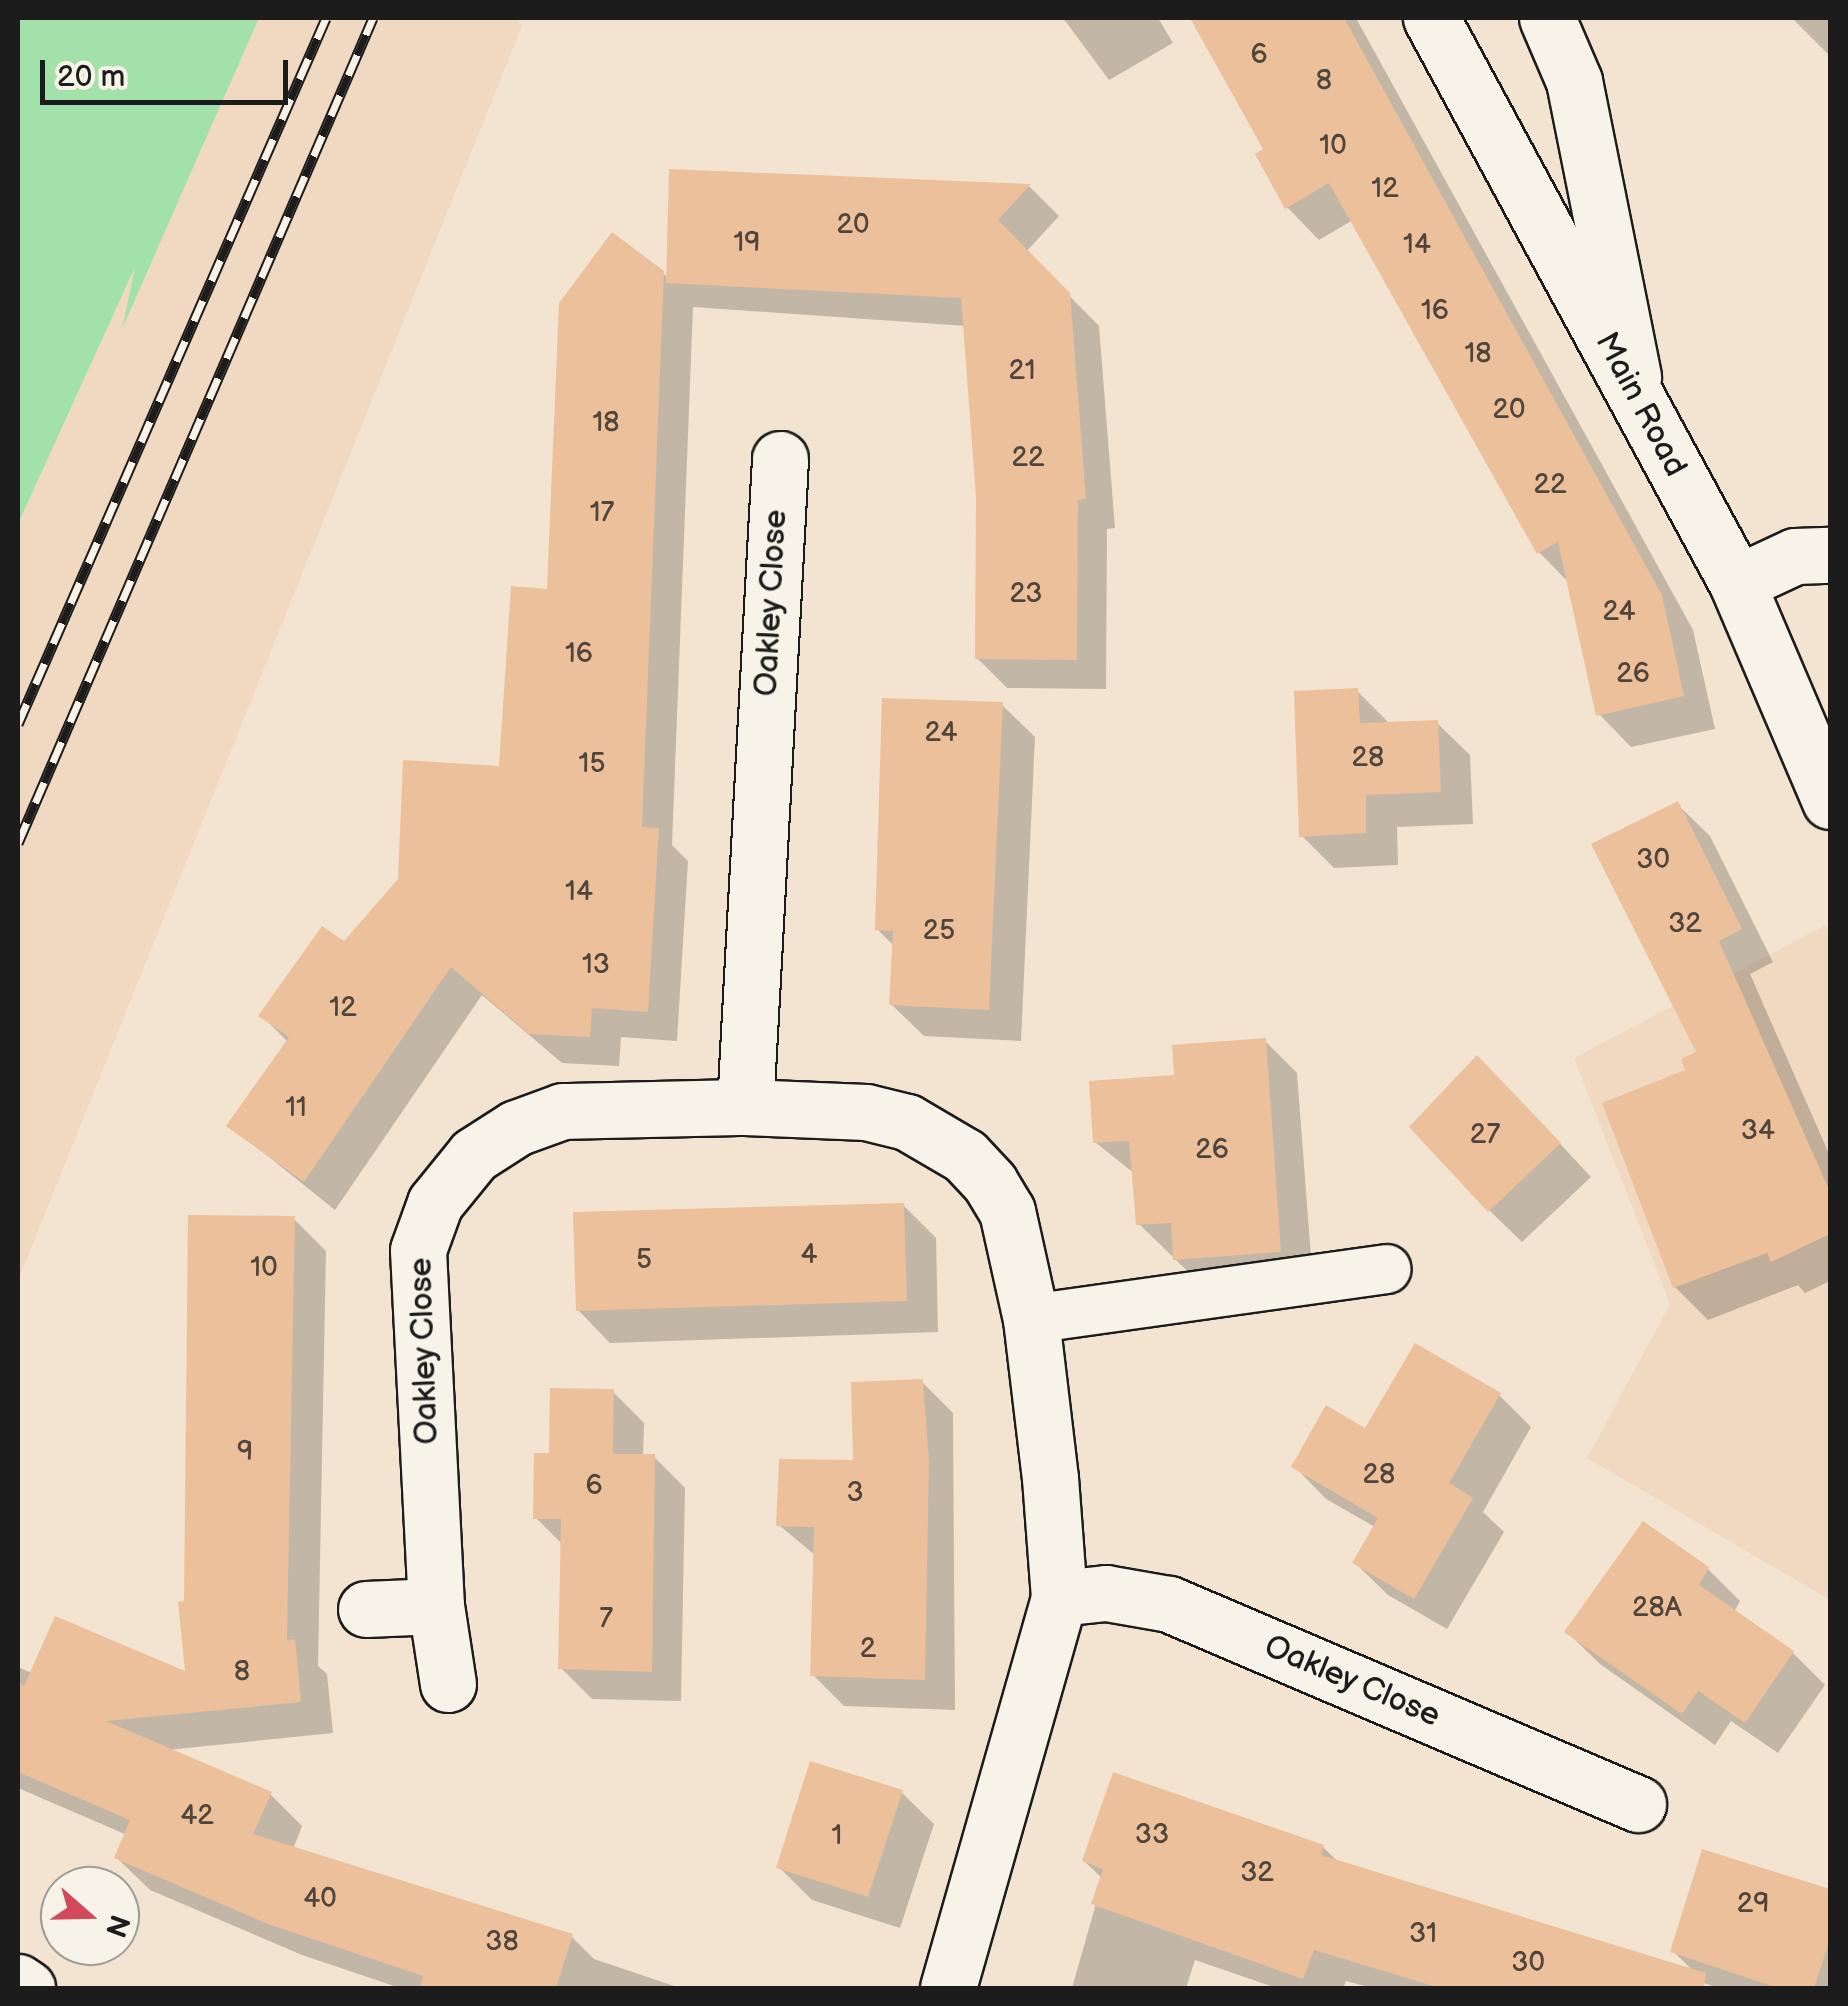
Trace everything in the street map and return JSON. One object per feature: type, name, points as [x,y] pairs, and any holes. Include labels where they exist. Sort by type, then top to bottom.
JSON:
[{"type":"street","name":"Main Road","points":[[1431,18],[1737,583],[1830,800]]},
{"type":"street","points":[[1547,18],[1574,81],[1637,399]]},
{"type":"street","name":"Oakley Close","points":[[745,1106],[780,458]]},
{"type":"street","points":[[1737,583],[1795,556],[1830,555]]},
{"type":"street","name":"Oakley Close","points":[[448,1684],[436,1606],[418,1250],[434,1204],[474,1155],[516,1128],[563,1111],[745,1106],[866,1112],[907,1122],[965,1156],[1006,1211],[1032,1320],[1059,1598],[948,1988]]},
{"type":"street","name":"Oakley Close","points":[[1059,1598],[1106,1593],[1170,1604],[1638,1804]]},
{"type":"street","points":[[366,1609],[436,1606]]},
{"type":"street","points":[[18,1982],[27,1988]]},
{"type":"lane","points":[[1032,1320],[1386,1268]]},
{"type":"shaded area","points":[[247,18],[515,18],[522,26],[18,1281],[18,524]]},
{"type":"shaded area","points":[[1826,925],[1830,937],[1830,1600],[1587,1458],[1670,1304],[1574,1058]]},
{"type":"green space","points":[[18,18],[259,18],[122,329],[135,267],[18,524]]},
{"type":"building","points":[[1190,18],[1344,18],[1662,595],[1684,696],[1596,716],[1558,542],[1537,554],[1329,183],[1285,209],[1255,154],[1263,149]]},
{"type":"building","points":[[669,169],[1031,184],[998,220],[1070,293],[1086,499],[1078,500],[1077,660],[975,659],[976,497],[961,298],[666,283]]},
{"type":"building","points":[[612,232],[664,271],[642,827],[659,828],[648,1012],[592,1008],[590,1037],[529,1034],[451,967],[304,1182],[226,1126],[289,1037],[258,1016],[322,926],[344,941],[398,879],[403,760],[499,766],[511,586],[547,589],[559,303]]},
{"type":"building","points":[[1358,688],[1360,723],[1438,720],[1441,792],[1366,795],[1366,833],[1299,837],[1294,691]]},
{"type":"building","points":[[882,698],[1003,702],[989,1010],[889,1005],[893,931],[875,930]]},
{"type":"building","points":[[1678,801],[1742,929],[1719,941],[1830,1192],[1830,1234],[1771,1262],[1767,1253],[1673,1288],[1602,1103],[1685,1070],[1681,1059],[1696,1052],[1591,844]]},
{"type":"building","points":[[1266,1038],[1281,1252],[1173,1260],[1171,1223],[1136,1225],[1129,1141],[1093,1143],[1089,1081],[1174,1075],[1172,1045]]},
{"type":"building","points":[[1477,1055],[1561,1143],[1488,1212],[1409,1127]]},
{"type":"building","points":[[904,1203],[907,1301],[576,1311],[573,1212]]},
{"type":"building","points":[[188,1215],[295,1216],[287,1640],[295,1639],[301,1702],[106,1721],[272,1792],[253,1834],[573,1934],[556,1988],[420,1988],[423,1976],[268,1924],[114,1858],[130,1820],[18,1772],[18,1683],[24,1686],[55,1616],[185,1671],[178,1602],[184,1601]]},
{"type":"building","points":[[1415,1343],[1501,1393],[1449,1483],[1473,1498],[1414,1599],[1352,1563],[1378,1518],[1291,1467],[1326,1405],[1365,1428]]},
{"type":"building","points":[[923,1379],[929,1462],[925,1680],[810,1676],[814,1527],[776,1526],[779,1459],[853,1460],[851,1382]]},
{"type":"building","points":[[550,1388],[614,1389],[613,1454],[655,1454],[652,1672],[558,1669],[561,1519],[533,1519],[534,1453],[549,1453]]},
{"type":"building","points":[[1643,1521],[1709,1567],[1699,1585],[1794,1651],[1745,1723],[1698,1691],[1682,1714],[1564,1632]]},
{"type":"building","points":[[810,1761],[903,1790],[868,1897],[776,1868]]},
{"type":"building","points":[[1113,1772],[1324,1845],[1321,1855],[1706,1973],[1704,1988],[1440,1988],[1314,1950],[1303,1979],[1091,1904],[1103,1869],[1082,1861]]},
{"type":"building","points":[[1702,1849],[1830,1889],[1830,1939],[1814,1988],[1778,1988],[1670,1952]]},
{"type":"railway","points":[[18,724],[326,18]]},
{"type":"railway","points":[[18,843],[373,18]]}]
